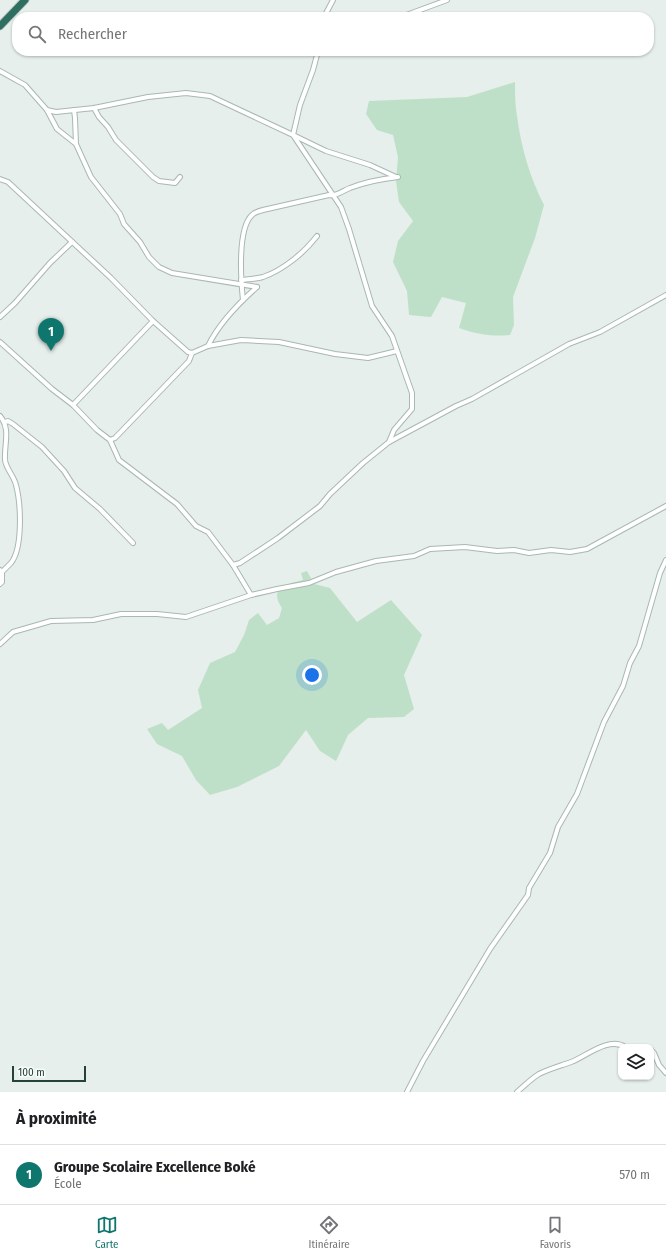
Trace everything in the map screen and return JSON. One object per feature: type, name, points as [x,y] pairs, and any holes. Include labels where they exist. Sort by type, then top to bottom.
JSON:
[{"type":"highway","points":[[13,12],[25,0]]},
{"type":"highway","points":[[0,26],[12,14]]},
{"type":"street","points":[[327,12],[333,0]]},
{"type":"street","points":[[415,12],[447,0]]},
{"type":"street","points":[[317,56],[300,105],[293,135],[341,207],[350,229],[372,306],[392,336],[412,393],[412,409],[394,430],[390,442]]},
{"type":"street","points":[[0,71],[26,85],[47,110],[57,128],[76,144]]},
{"type":"street","points":[[47,110],[56,112],[94,108],[148,97],[186,93],[210,96],[326,151],[370,165],[398,177],[373,181],[333,196],[329,195],[256,212],[251,216],[244,229],[241,251],[242,300]]},
{"type":"street","points":[[94,108],[116,140],[153,177],[159,181],[175,183],[180,177]]},
{"type":"street","points":[[74,110],[76,118],[76,144],[91,177],[120,214],[127,229],[155,263],[172,273],[241,282],[257,287],[242,300],[214,334],[208,346]]},
{"type":"street","points":[[0,179],[8,182],[111,278],[153,321],[188,352],[208,346],[241,340],[279,342],[334,354],[368,358],[396,351]]},
{"type":"street","points":[[241,282],[262,277],[276,271],[310,245],[317,236]]},
{"type":"street","points":[[0,317],[15,303],[50,263],[72,242]]},
{"type":"street","points":[[233,565],[240,563],[278,538],[320,506],[330,494],[390,442],[456,406],[472,400],[569,344],[600,332],[666,295]]},
{"type":"street","points":[[73,405],[153,321]]},
{"type":"street","points":[[0,342],[52,389],[73,405],[97,430],[110,440],[119,460],[177,504],[196,526],[208,532],[233,565],[251,595]]},
{"type":"street","points":[[110,440],[115,438],[189,361],[192,352]]},
{"type":"street","points":[[0,416],[5,422],[7,430],[5,462],[16,484],[21,520],[18,548],[11,563],[1,571],[2,582],[0,584]]},
{"type":"street","points":[[5,422],[8,421],[13,424],[42,447],[64,471],[75,488],[100,509],[132,544]]},
{"type":"street","points":[[0,644],[13,632],[51,621],[93,620],[120,614],[157,614],[186,617],[251,595],[309,583],[336,572],[376,561],[414,556],[430,548],[465,547],[497,551],[514,550],[529,553],[551,550],[578,552],[587,549],[666,506]]},
{"type":"street","points":[[407,1092],[423,1061],[490,949],[528,894],[529,888],[550,853],[558,827],[576,794],[604,722],[623,686],[630,663],[639,646],[660,573],[666,560]]},
{"type":"street","points":[[518,1092],[539,1074],[572,1062],[606,1045],[618,1044]]},
{"type":"street","points":[[654,1053],[659,1065],[666,1073]]},
{"type":"green space","points":[[515,82],[516,112],[524,151],[534,184],[544,205],[535,238],[513,297],[514,325],[510,335],[496,336],[471,332],[459,328],[466,303],[442,297],[431,317],[409,315],[407,291],[393,262],[398,241],[413,221],[399,202],[396,181],[398,157],[393,135],[377,130],[366,114],[369,101],[467,97]]},
{"type":"green space","points":[[307,571],[314,584],[330,588],[357,622],[391,600],[422,635],[404,675],[414,709],[404,717],[368,718],[348,735],[336,761],[320,751],[306,730],[279,766],[237,787],[210,795],[196,780],[182,756],[157,744],[147,729],[162,723],[168,730],[202,708],[198,690],[210,663],[235,652],[244,635],[249,620],[258,613],[267,625],[279,618],[282,608],[278,601],[278,591],[286,585],[303,580],[301,573]]},
{"type":"place","name":"Groupe Scolaire Excellence Boké","points":[[51,351]]}]
